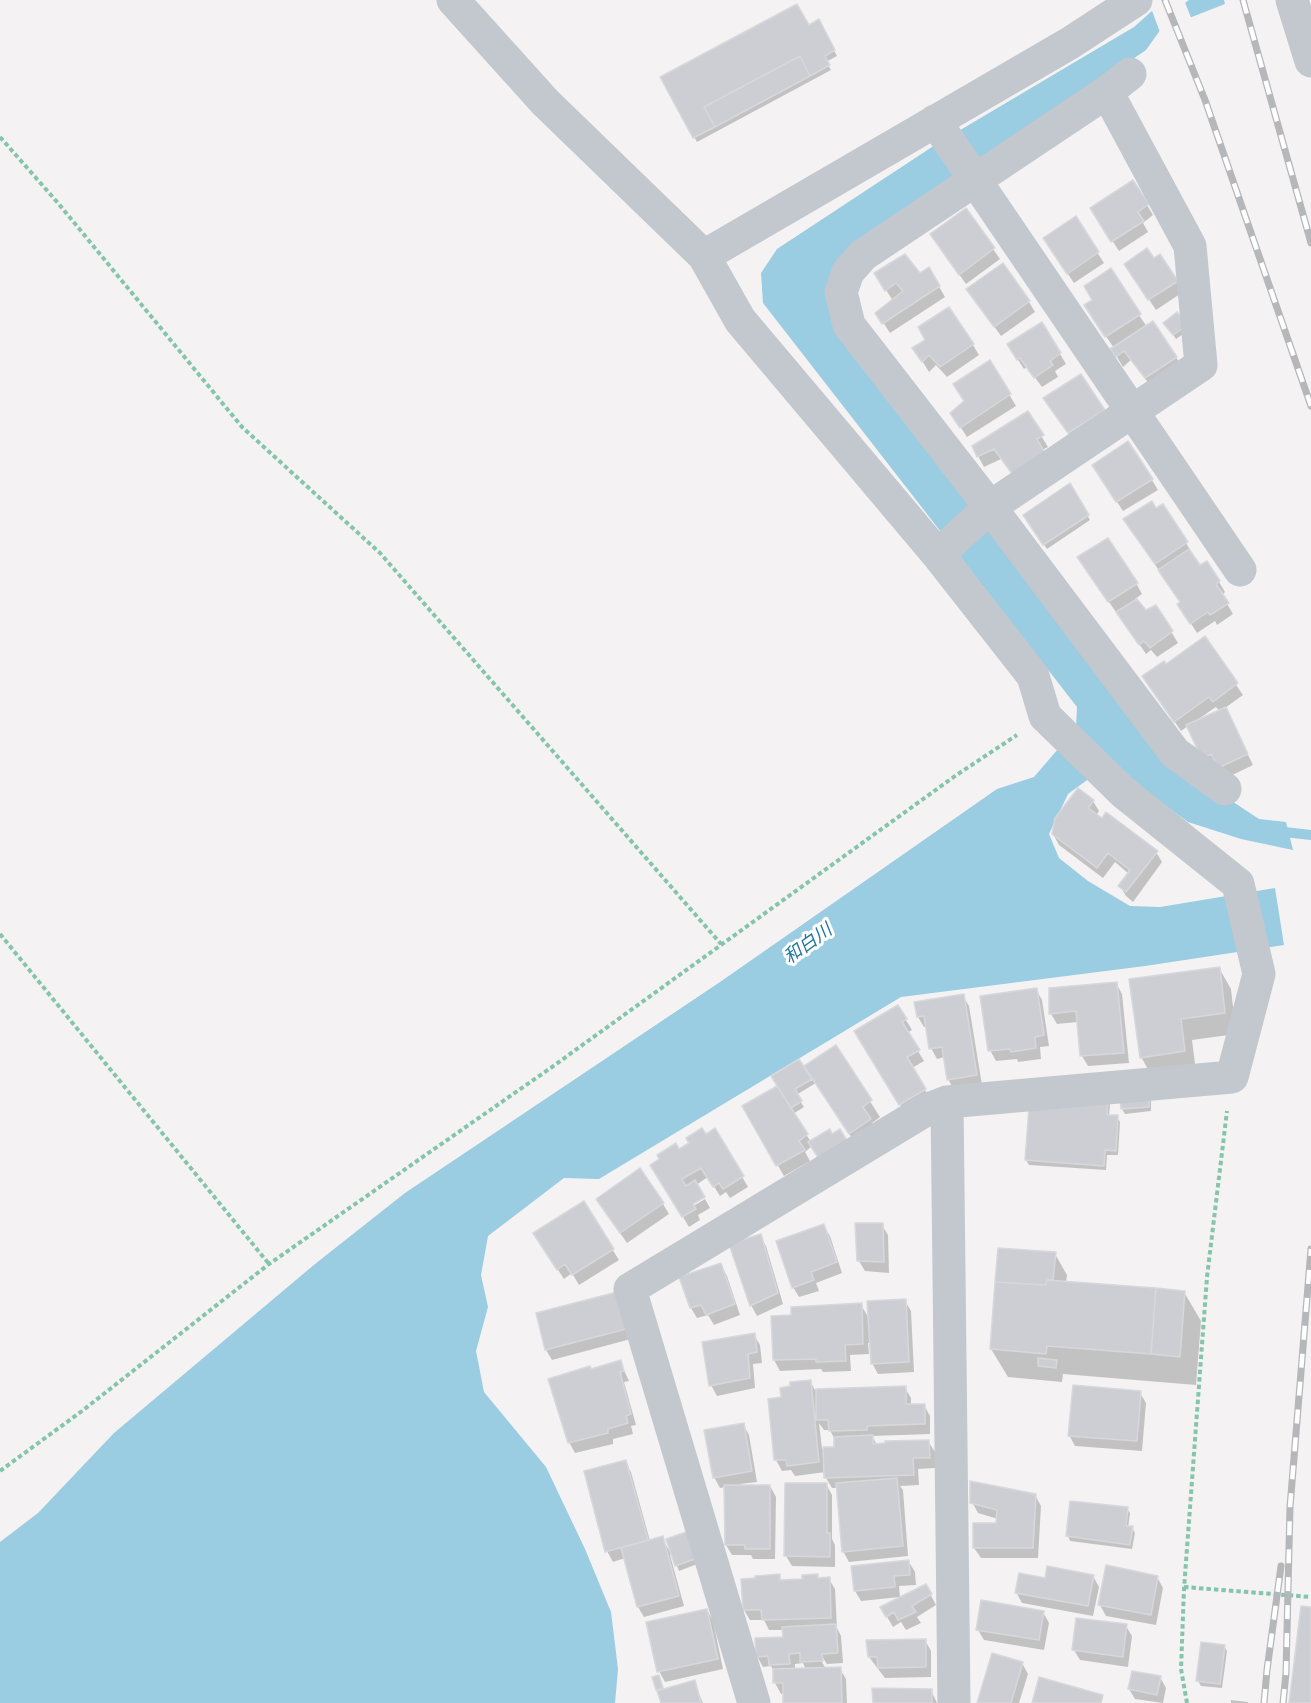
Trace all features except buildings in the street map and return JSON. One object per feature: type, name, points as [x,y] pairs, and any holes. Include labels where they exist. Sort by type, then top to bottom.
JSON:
[{"type":"street","points":[[453,0],[545,102],[704,256],[740,320],[938,555],[1033,676],[1045,716],[1123,792],[1238,884],[1259,974],[1232,1077],[947,1102],[926,1110],[630,1288],[754,1703]]},
{"type":"street","points":[[704,256],[1070,43],[1136,0]]},
{"type":"street","points":[[1292,0],[1311,61]]},
{"type":"street","points":[[938,555],[990,507],[1201,365],[1190,246],[1118,83],[863,255],[848,272],[841,292],[849,325],[990,507],[1175,753],[1225,789]]},
{"type":"street","points":[[935,121],[1240,570]]},
{"type":"street","points":[[947,1102],[954,1703]]},
{"type":"path","points":[[0,137],[58,203],[242,427],[380,553],[721,944]]},
{"type":"path","points":[[0,1471],[82,1411],[269,1264],[552,1067],[955,776],[1045,716]]},
{"type":"path","points":[[0,934],[269,1264]]},
{"type":"path","points":[[1187,1703],[1181,1669],[1184,1587],[1207,1277],[1232,1077]]},
{"type":"path","points":[[1184,1587],[1311,1598]]},
{"type":"water","name":"和白川","points":[[1189,0],[1224,0],[1225,4],[1161,29],[1146,50],[979,164],[832,299],[1177,765],[1259,819],[1286,822],[1293,850],[1241,839],[1188,822],[1109,764],[1068,794],[1049,834],[1059,858],[1088,881],[1130,906],[1160,907],[1275,888],[1284,945],[1145,966],[901,997],[599,1179],[564,1178],[488,1236],[481,1275],[488,1307],[476,1351],[484,1392],[546,1467],[585,1549],[611,1612],[618,1669],[615,1703],[0,1703],[0,1542],[38,1513],[114,1433],[315,1264],[405,1193],[720,982],[997,789],[1034,777],[1076,728],[1077,707],[763,303],[761,273],[777,249],[935,145],[1134,27],[1153,10],[1182,5]]},
{"type":"pier","points":[[1184,0],[1192,20],[1163,31],[1161,35],[1151,8]]},
{"type":"waterway","points":[[1276,831],[1311,835]]},
{"type":"railway","points":[[1165,0],[1205,100],[1311,406]]},
{"type":"railway","points":[[1243,0],[1311,243]]},
{"type":"railway","points":[[1283,1703],[1286,1673],[1290,1507],[1311,1249]]},
{"type":"railway","points":[[1264,1703],[1281,1566]]}]
